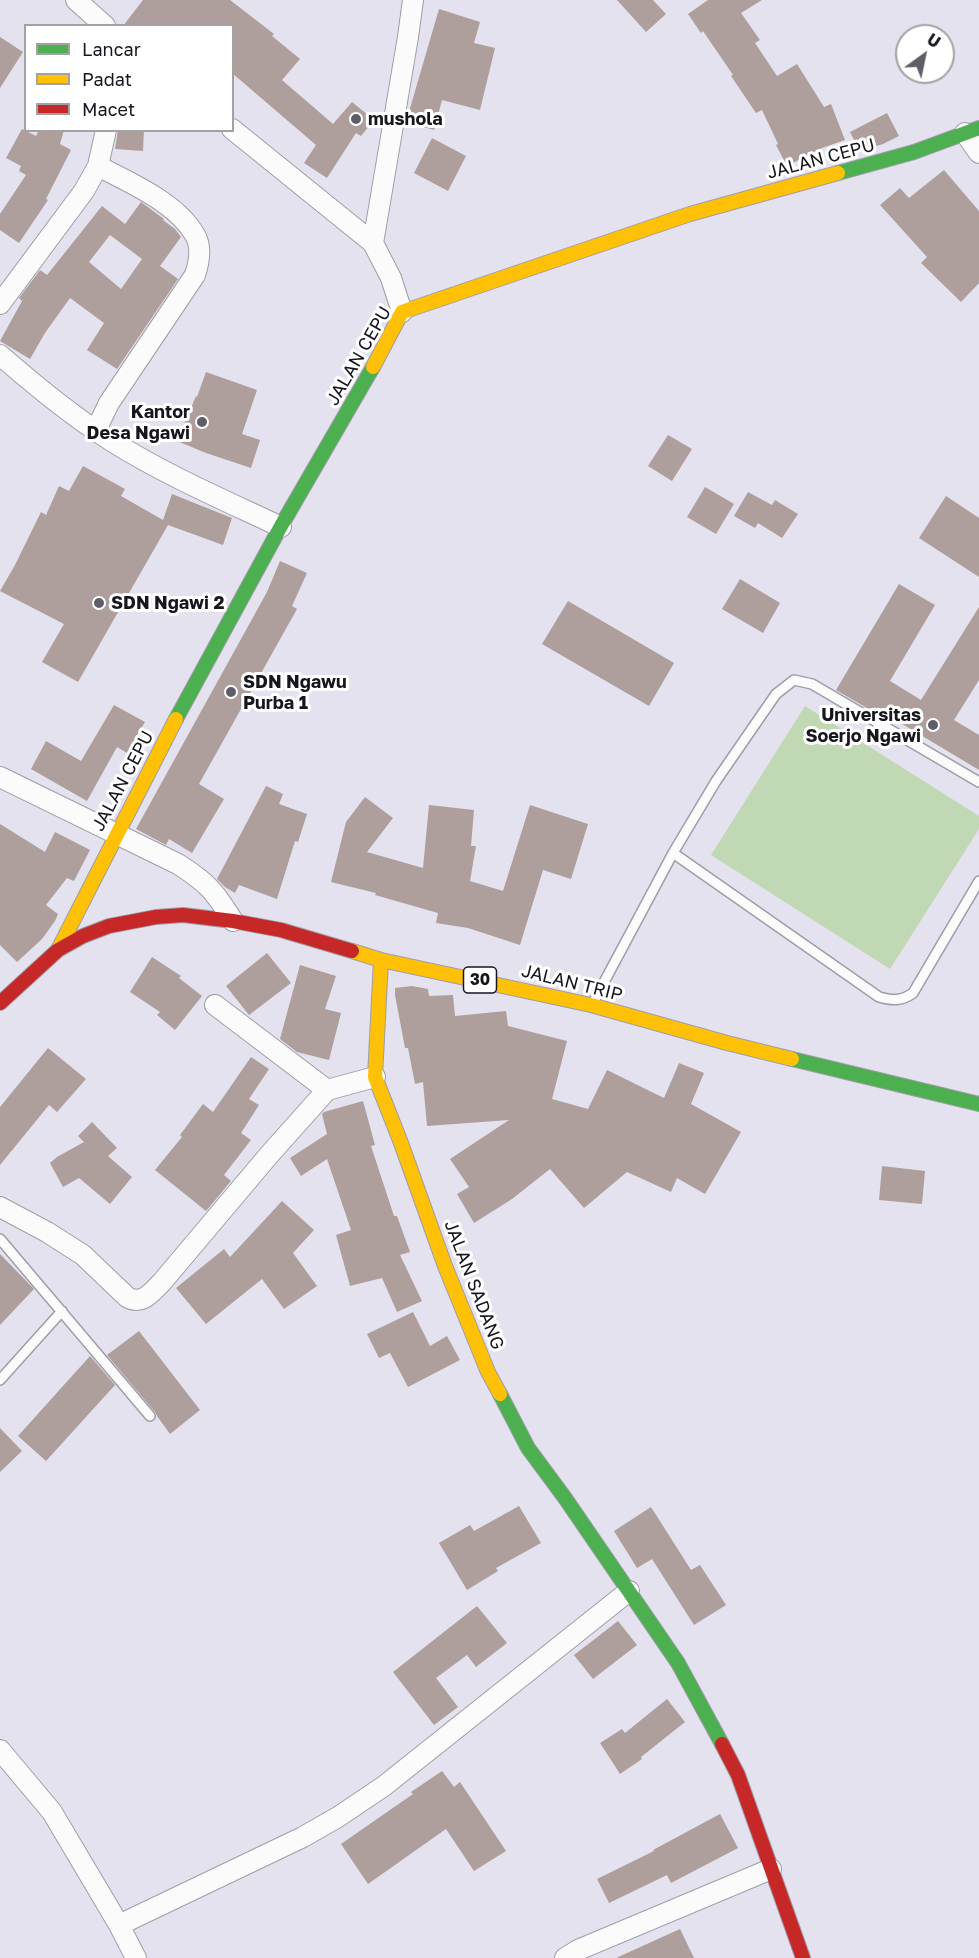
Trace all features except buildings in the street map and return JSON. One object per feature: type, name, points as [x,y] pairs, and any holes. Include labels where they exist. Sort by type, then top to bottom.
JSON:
[{"type":"main road","name":"JALAN CEPU","points":[[58,950],[115,833],[281,527],[382,353],[402,312],[690,214],[914,152],[972,130]]},
{"type":"main road","name":"JALAN TRIP","points":[[0,1003],[58,950],[82,936],[109,926],[156,917],[183,915],[281,930],[381,960],[591,1005],[727,1043],[979,1104]]},
{"type":"main road","name":"JALAN SADANG","points":[[381,960],[375,1077],[488,1372],[528,1448],[678,1663],[738,1775],[803,1958]]},
{"type":"street","points":[[76,0],[103,24]]},
{"type":"street","points":[[373,243],[413,0]]},
{"type":"street","points":[[972,130],[979,153]]},
{"type":"street","points":[[234,131],[373,243],[391,278],[402,312]]},
{"type":"street","points":[[0,304],[84,191],[98,166],[106,132]]},
{"type":"street","points":[[96,430],[109,403],[195,275],[200,259],[196,236],[169,205],[98,166]]},
{"type":"street","points":[[0,355],[56,403],[112,441],[174,476],[281,527]]},
{"type":"street","points":[[0,777],[178,864],[201,878],[218,897],[233,921]]},
{"type":"street","points":[[215,1005],[327,1089]]},
{"type":"street","points":[[0,1207],[47,1232],[83,1256],[127,1297],[133,1301],[140,1300],[162,1282],[327,1089],[375,1077]]},
{"type":"street","points":[[119,1925],[303,1837],[338,1817],[384,1786],[629,1591]]},
{"type":"street","points":[[0,1750],[52,1812],[136,1958]]},
{"type":"street","points":[[565,1958],[578,1950],[771,1869]]},
{"type":"lane","points":[[591,1005],[673,853],[716,781],[776,694],[794,680],[812,684],[979,782]]},
{"type":"lane","points":[[673,853],[879,997],[890,1000],[900,1000],[914,993],[979,881]]},
{"type":"lane","points":[[0,1239],[150,1416]]},
{"type":"lane","points":[[0,1380],[62,1311]]},
{"type":"green space","points":[[805,706],[979,816],[979,829],[890,969],[711,855]]},
{"type":"traffic: fast","points":[[838,173],[914,152],[979,128]]},
{"type":"traffic: fast","points":[[176,719],[281,526],[373,367]]},
{"type":"traffic: fast","points":[[792,1059],[979,1104]]},
{"type":"traffic: fast","points":[[500,1394],[528,1448],[678,1663],[722,1744]]},
{"type":"traffic: slow","points":[[373,367],[402,312],[690,214],[838,173]]},
{"type":"traffic: slow","points":[[58,950],[176,719]]},
{"type":"traffic: slow","points":[[352,951],[381,960],[591,1005],[792,1059]]},
{"type":"traffic: slow","points":[[381,960],[375,1077],[445,1266],[488,1372],[500,1394]]},
{"type":"traffic: jam","points":[[0,1003],[58,950],[83,936],[109,926],[156,917],[183,915],[233,921],[281,930],[352,951]]},
{"type":"traffic: jam","points":[[722,1744],[738,1775],[803,1958]]},
{"type":"place","name":"mushola","points":[[356,119]]},
{"type":"place","name":"Kantor Desa Ngawi","points":[[202,422]]},
{"type":"place","name":"SDN Ngawi 2","points":[[99,603]]},
{"type":"place","name":"SDN Ngawu Purba 1","points":[[231,692]]},
{"type":"place","name":"Universitas Soerjo Ngawi","points":[[933,725]]}]
